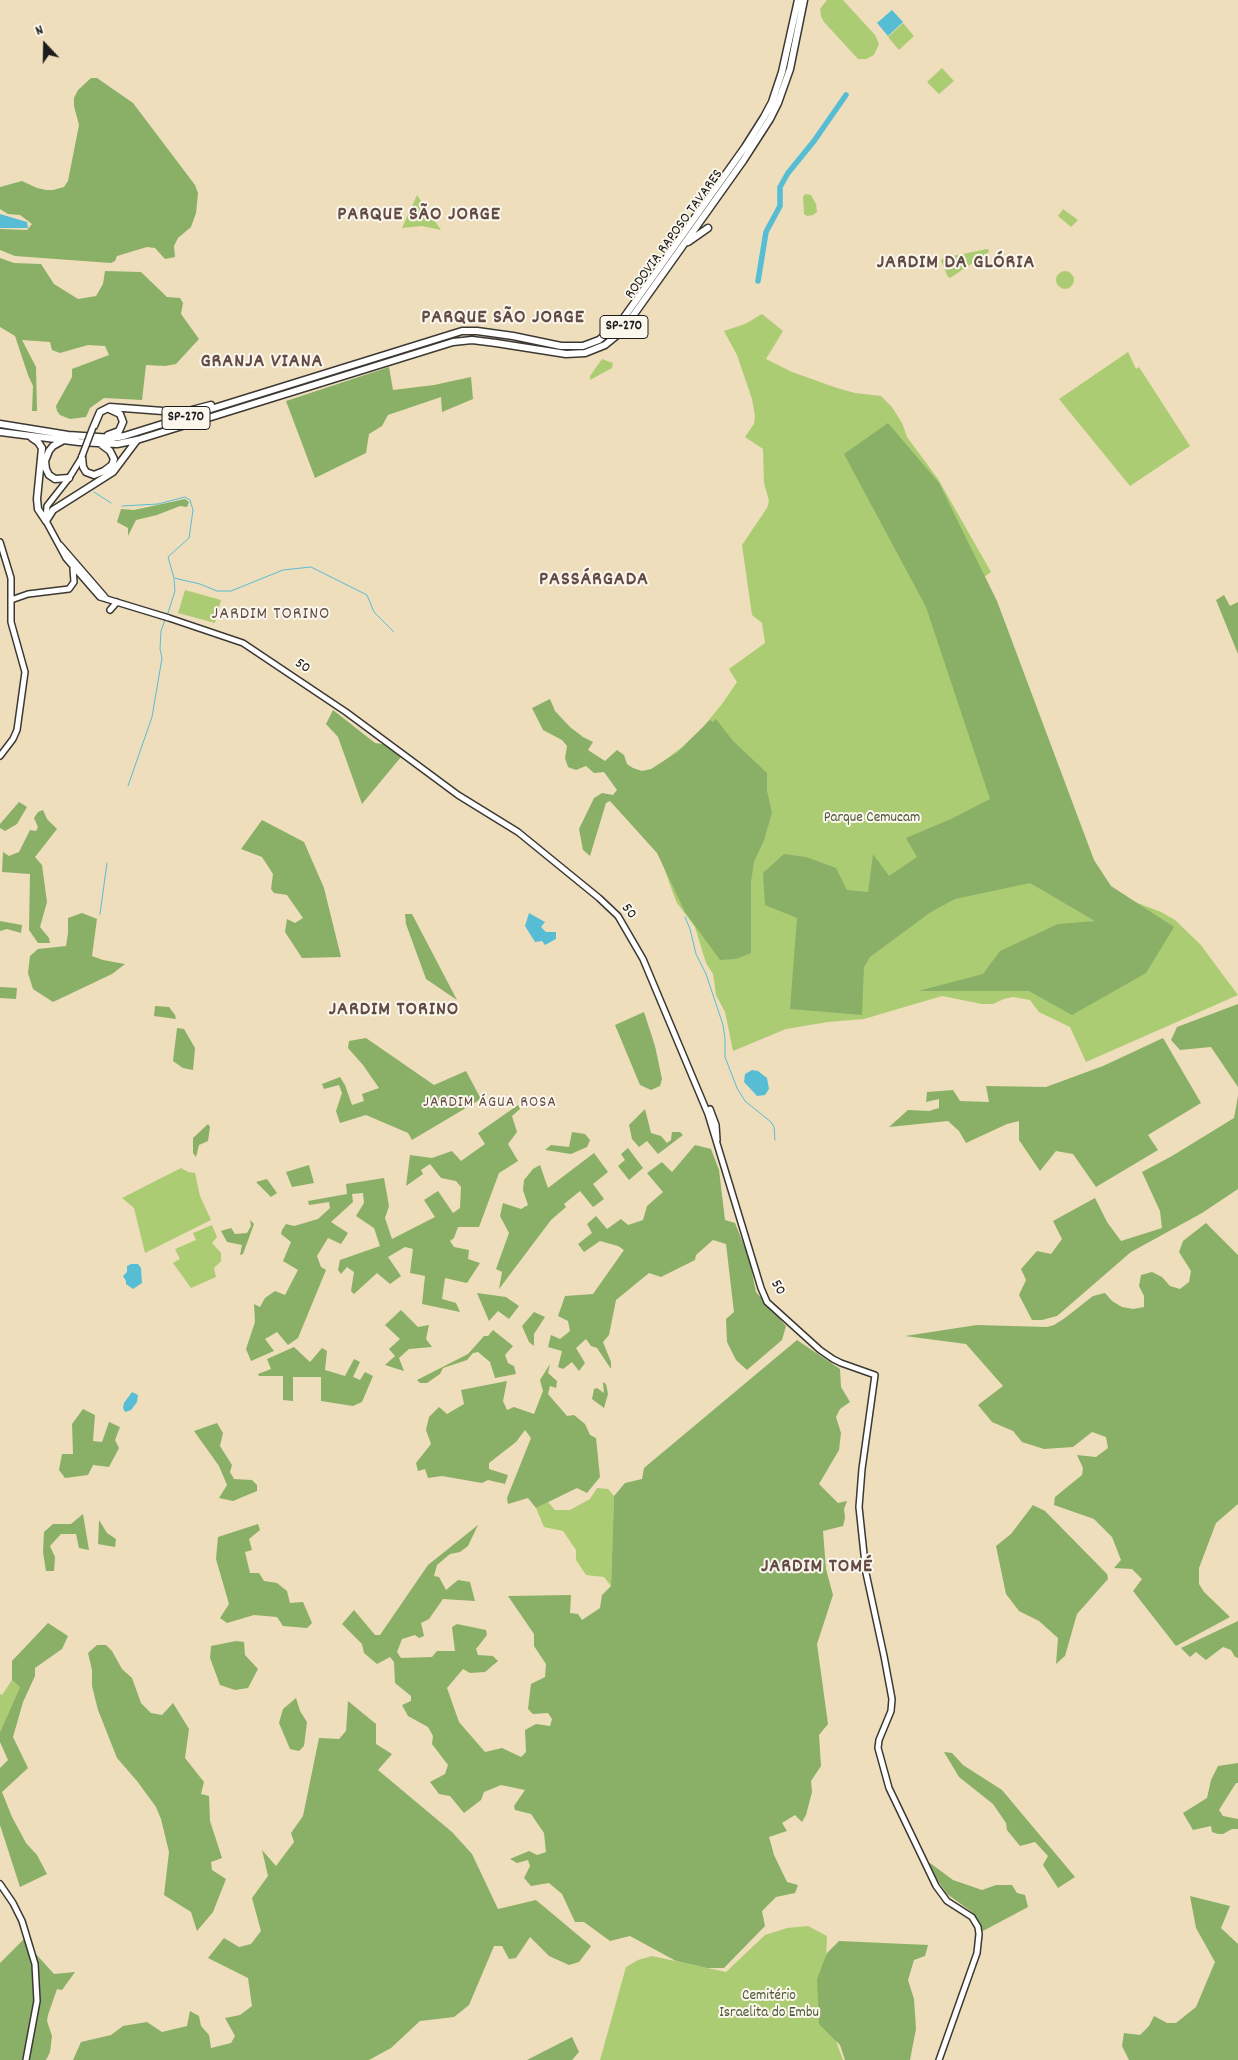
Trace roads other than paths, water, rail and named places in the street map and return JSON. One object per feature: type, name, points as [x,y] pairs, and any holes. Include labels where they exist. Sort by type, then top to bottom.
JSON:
[{"type":"highway","name":"RODOVIA RAPOSO TAVARES","points":[[0,432],[63,441],[99,441],[134,434],[462,331],[477,331],[572,346],[592,343],[608,334],[620,323],[764,117],[772,102],[782,72],[798,0]]},
{"type":"highway","name":"RODOVIA RAPOSO TAVARES","points":[[0,424],[117,444],[138,440],[454,342],[472,340],[566,354],[594,350],[616,336],[630,320],[744,161],[778,103],[790,69],[804,0]]},
{"type":"highway","points":[[683,245],[708,228]]},
{"type":"highway","points":[[94,426],[100,412],[110,407],[188,411],[244,399]]},
{"type":"highway","points":[[82,456],[82,467],[90,474],[98,474],[110,468],[114,463],[114,456],[99,441],[119,431],[123,426],[122,416],[117,411],[107,410],[100,415],[94,426]]},
{"type":"highway","points":[[29,436],[38,442],[42,448],[37,499],[38,509],[46,521],[53,510],[113,472],[138,440]]},
{"type":"highway","points":[[63,441],[50,448],[45,465],[49,475],[55,479],[69,478]]},
{"type":"main road","points":[[11,600],[28,594],[69,589],[74,582],[72,567],[64,556],[46,521],[47,506],[69,478],[82,456],[94,426]]},
{"type":"main road","points":[[55,538],[107,600]]},
{"type":"main road","points":[[0,542],[8,566],[11,622],[23,664],[24,681],[17,730],[13,739],[0,756]]},
{"type":"main road","points":[[64,556],[67,555],[71,558]]},
{"type":"main road","name":"50","points":[[72,567],[100,597],[238,640],[278,666],[346,712],[435,779],[518,832],[608,906],[626,928],[643,959],[703,1103],[717,1143],[760,1288],[768,1302],[820,1350],[841,1363],[875,1375],[862,1469],[860,1507],[866,1573],[892,1699],[891,1711],[878,1748],[889,1788],[931,1876],[947,1901],[970,1914],[976,1921],[979,1934],[977,1954],[939,2060]]},
{"type":"main road","points":[[110,610],[118,602]]},
{"type":"main road","points":[[710,1109],[717,1130],[717,1143]]},
{"type":"main road","points":[[0,1884],[6,1891],[22,1921],[35,1964],[37,2001],[26,2060]]},
{"type":"water","points":[[892,10],[903,22],[888,36],[877,23]]},
{"type":"water","points":[[0,214],[27,222],[28,228],[0,228]]},
{"type":"water","points":[[529,913],[545,922],[541,927],[546,932],[556,932],[556,939],[545,945],[542,941],[535,942],[525,926]]},
{"type":"water","points":[[752,1070],[758,1071],[767,1078],[769,1089],[765,1095],[757,1096],[744,1082],[745,1074]]},
{"type":"water","points":[[138,1264],[141,1268],[142,1283],[133,1289],[126,1284],[123,1276],[127,1272],[127,1266]]},
{"type":"water","points":[[132,1392],[138,1395],[137,1402],[131,1410],[125,1412],[123,1408],[124,1403]]},
{"type":"waterway","points":[[758,281],[766,232],[780,206],[780,187],[788,173],[814,141],[846,95]]},
{"type":"waterway","points":[[94,492],[111,503]]},
{"type":"waterway","points":[[122,506],[158,504],[185,497],[190,500],[193,510],[189,538],[168,557],[174,578],[200,584],[217,591],[231,591],[283,570],[311,567],[367,595],[374,612],[394,632]]},
{"type":"waterway","points":[[167,616],[175,591],[174,579]]},
{"type":"waterway","points":[[128,786],[152,717],[162,658],[160,649],[161,631],[165,620]]},
{"type":"waterway","points":[[100,914],[107,863]]},
{"type":"waterway","points":[[685,917],[696,954],[706,974],[723,1025],[725,1057],[737,1088],[745,1101],[771,1122],[774,1127],[775,1140]]},
{"type":"district","name":"PARQUE SÃO JORGE","points":[[419,216]]},
{"type":"district","name":"JARDIM DA GLÓRIA","points":[[956,264]]},
{"type":"district","name":"PARQUE SÃO JORGE","points":[[503,319]]},
{"type":"district","name":"GRANJA VIANA","points":[[262,363]]},
{"type":"district","name":"PASSÁRGADA","points":[[594,581]]},
{"type":"district","name":"JARDIM TORINO","points":[[271,616]]},
{"type":"district","name":"JARDIM TORINO","points":[[394,1011]]},
{"type":"district","name":"JARDIM ÁGUA ROSA","points":[[490,1104]]},
{"type":"district","name":"JARDIM TOMÉ","points":[[817,1568]]},
{"type":"park label","name":"Parque Cemucam","points":[[872,819]]},
{"type":"park label","name":"Cemitério Israelita do Embu","points":[[769,2006]]}]
